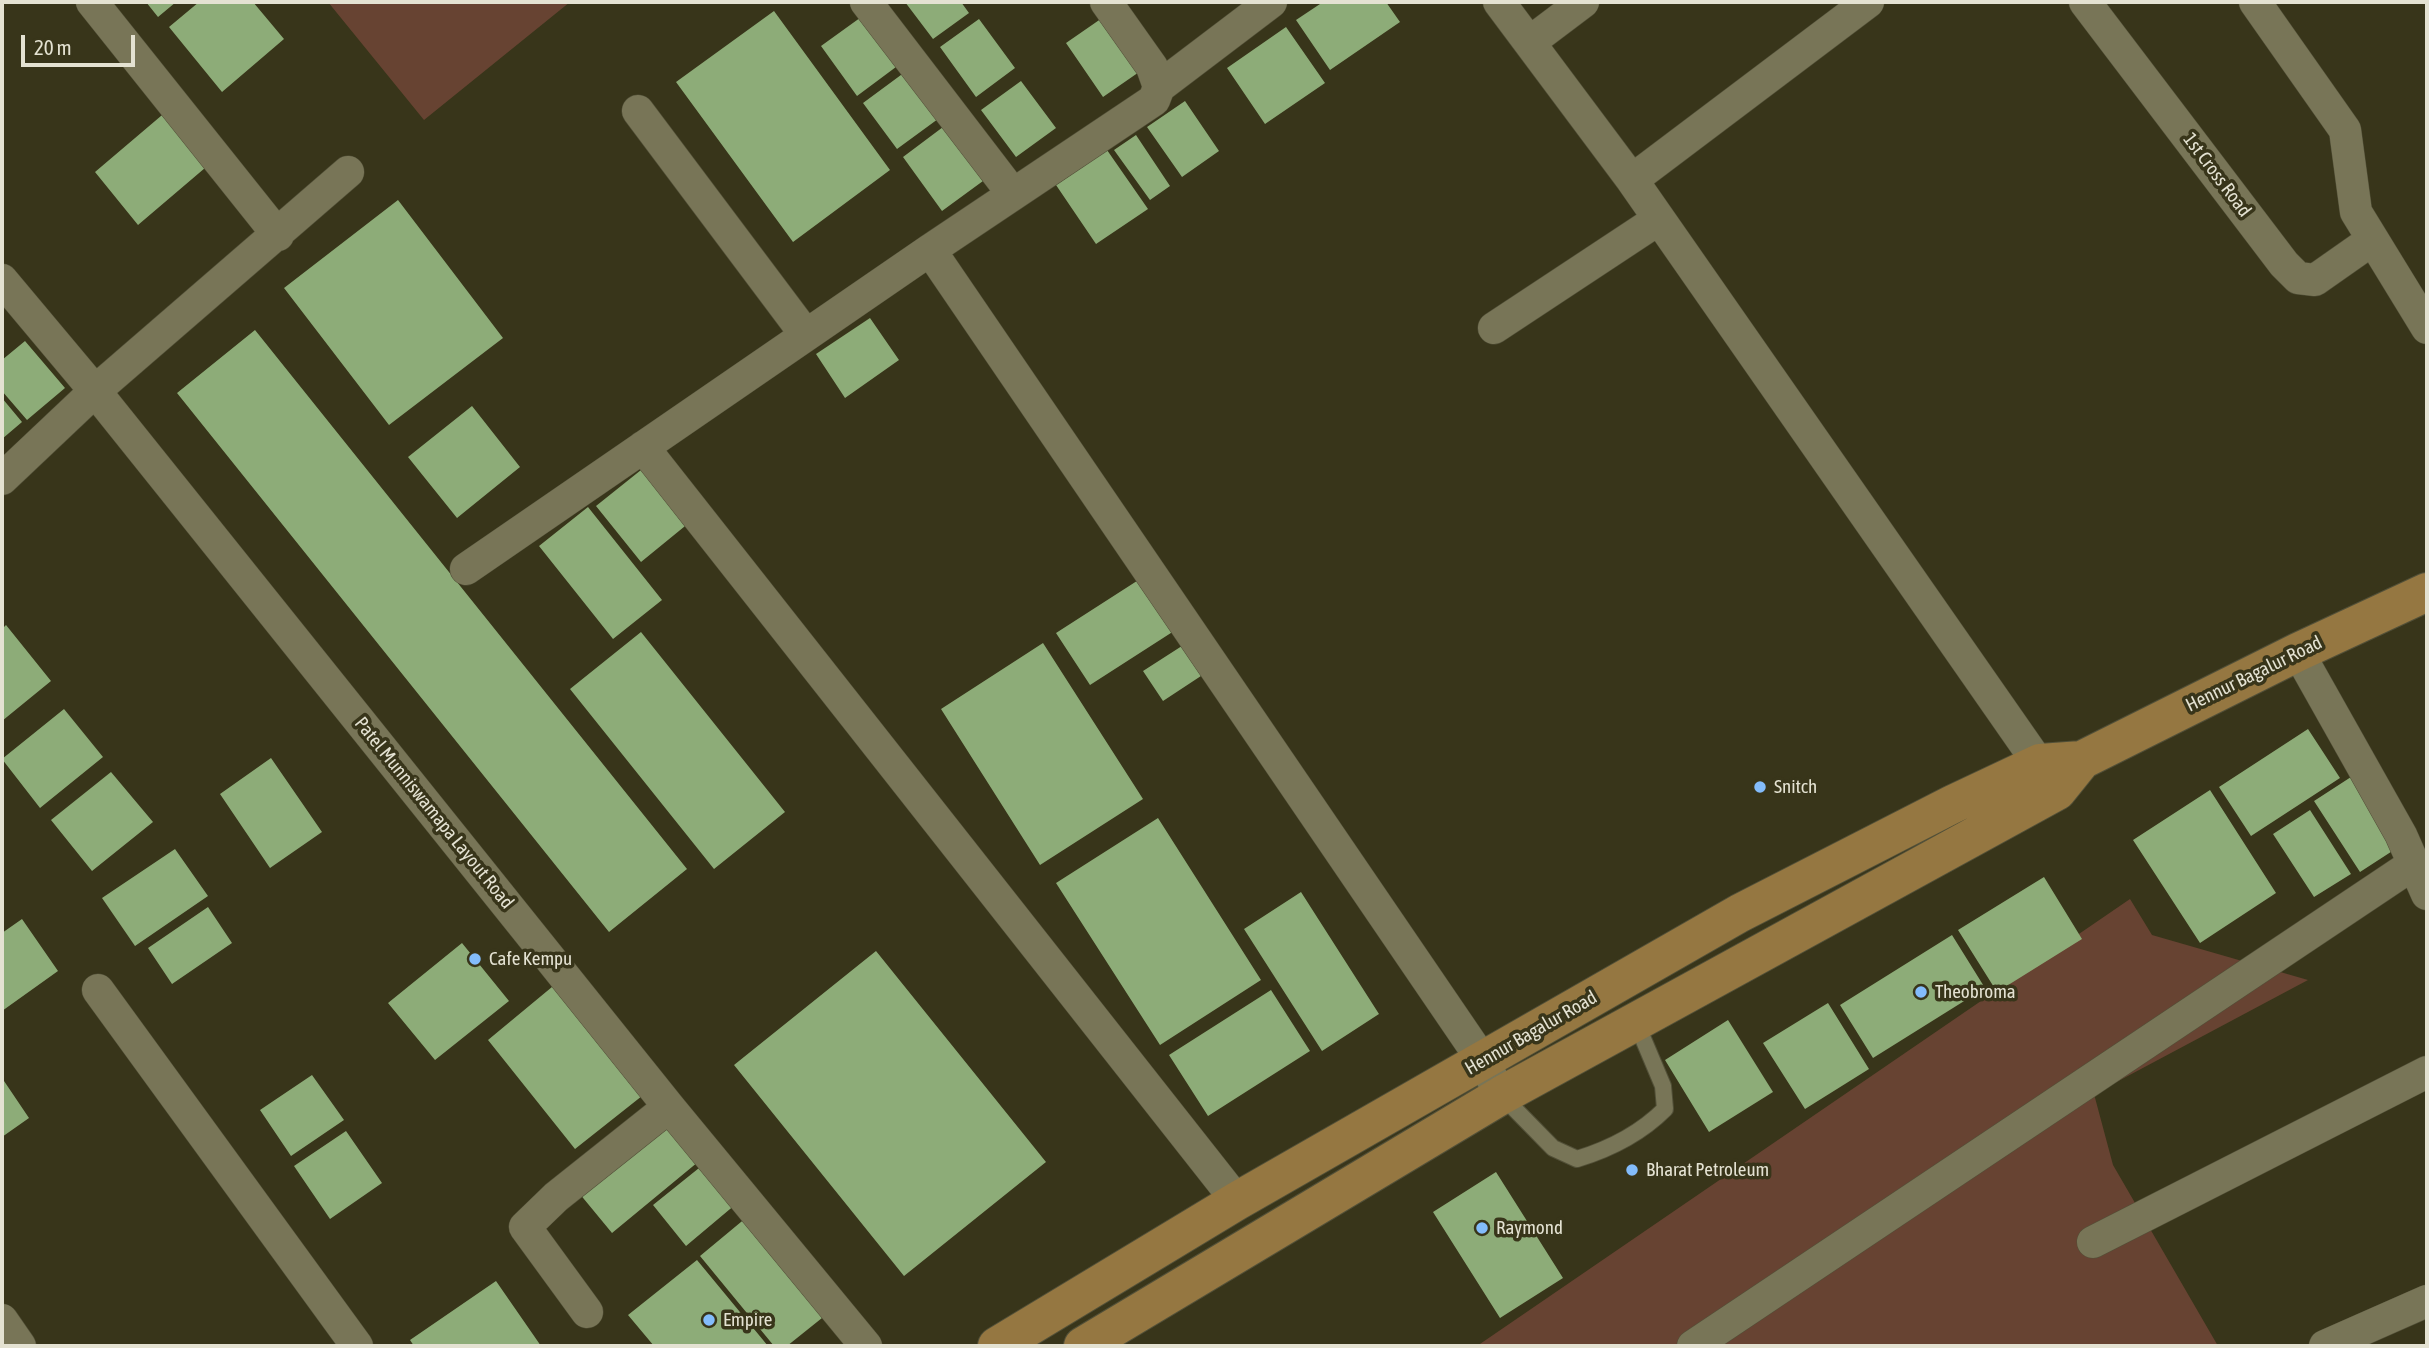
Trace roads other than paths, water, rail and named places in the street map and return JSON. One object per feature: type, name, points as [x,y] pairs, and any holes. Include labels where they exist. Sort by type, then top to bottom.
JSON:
[{"type":"main road","name":"Hennur Bagalur Road","points":[[1083,1346],[1502,1095],[1636,1022],[2048,777],[2298,652],[2427,592]]},
{"type":"main road","name":"Hennur Bagalur Road","points":[[997,1346],[1237,1201],[1740,914],[1934,813],[2048,777]]},
{"type":"street","points":[[92,2],[278,234]]},
{"type":"street","points":[[866,2],[1013,194]]},
{"type":"street","points":[[1106,2],[1153,67],[1159,87]]},
{"type":"street","points":[[466,569],[929,250],[1154,100],[1159,87],[1271,2]]},
{"type":"street","points":[[1499,2],[1632,180],[2048,777]]},
{"type":"street","points":[[1530,42],[1583,2]]},
{"type":"street","points":[[1632,180],[1868,2]]},
{"type":"street","name":"1st Cross Road","points":[[2085,2],[2284,264],[2298,278],[2315,280],[2372,240]]},
{"type":"street","points":[[2255,2],[2345,131],[2357,212],[2427,328]]},
{"type":"street","points":[[638,111],[806,335]]},
{"type":"street","points":[[2,479],[96,391],[348,172]]},
{"type":"street","points":[[1494,328],[1659,219]]},
{"type":"street","points":[[929,250],[1483,1061],[1502,1095]]},
{"type":"street","name":"Patel Munniswamapa Layout Road","points":[[2,280],[96,391],[669,1107],[866,1346]]},
{"type":"street","points":[[643,447],[1237,1201]]},
{"type":"street","points":[[2298,652],[2414,830],[2413,864],[2427,894]]},
{"type":"street","points":[[1693,1346],[2413,864]]},
{"type":"street","points":[[98,990],[357,1346]]},
{"type":"street","points":[[2093,1242],[2427,1072]]},
{"type":"street","points":[[587,1312],[525,1227],[556,1197],[669,1107]]},
{"type":"street","points":[[2325,1346],[2427,1301]]},
{"type":"street","points":[[2,1320],[20,1346]]},
{"type":"lane","points":[[1502,1095],[1553,1148],[1577,1158],[1604,1151],[1651,1124],[1665,1109],[1663,1086],[1636,1022]]},
{"type":"place","name":"Snitch","points":[[1760,787]]},
{"type":"place","name":"Cafe Kempu","points":[[475,959]]},
{"type":"place","name":"Theobroma","points":[[1921,992]]},
{"type":"place","name":"Bharat Petroleum","points":[[1632,1170]]},
{"type":"place","name":"Raymond","points":[[1482,1228]]},
{"type":"place","name":"Empire","points":[[709,1320]]}]
